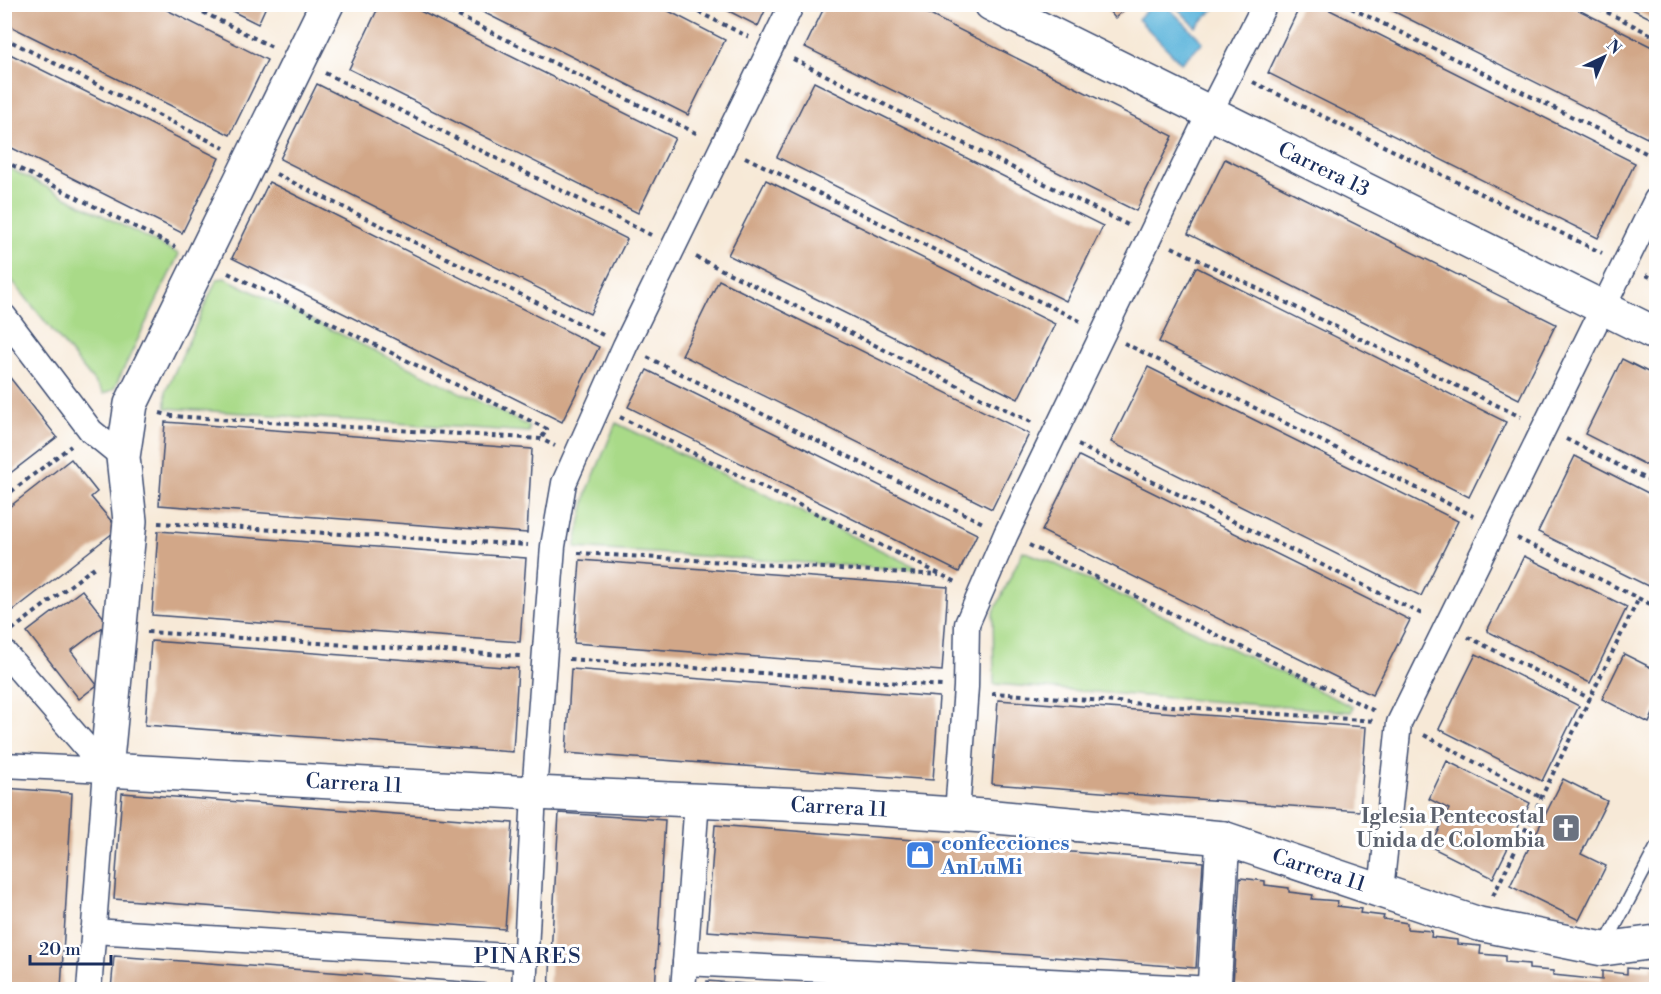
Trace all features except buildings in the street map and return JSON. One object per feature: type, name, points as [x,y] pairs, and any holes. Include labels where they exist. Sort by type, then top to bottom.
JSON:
[{"type":"street","points":[[89,990],[106,770],[129,531],[123,457],[131,404],[327,4]]},
{"type":"street","points":[[524,990],[534,793],[553,548],[564,483],[574,456],[625,346],[792,4]]},
{"type":"street","name":"Carrera 13","points":[[991,4],[1656,334]]},
{"type":"street","points":[[957,814],[966,687],[967,624],[1006,534],[1210,112],[1265,4]]},
{"type":"street","points":[[1381,890],[1400,723],[1656,200]]},
{"type":"street","points":[[4,316],[91,431],[123,457]]},
{"type":"street","points":[[7,642],[106,770]]},
{"type":"street","name":"Carrera 11","points":[[4,765],[957,814],[1223,838],[1479,924],[1604,949],[1656,942]]},
{"type":"street","points":[[683,990],[697,800]]},
{"type":"street","points":[[684,963],[1214,989],[1223,838]]},
{"type":"street","points":[[93,931],[526,957]]},
{"type":"lane","points":[[1604,949],[1656,848]]},
{"type":"path","points":[[187,4],[1591,699]]},
{"type":"path","points":[[434,4],[1656,607]]},
{"type":"path","points":[[1343,4],[1656,158]]},
{"type":"path","points":[[1591,4],[1656,37]]},
{"type":"path","points":[[4,38],[1006,534],[1400,723],[1542,798]]},
{"type":"path","points":[[1231,71],[1656,280]]},
{"type":"path","points":[[4,161],[547,429],[542,439]]},
{"type":"path","points":[[131,404],[171,416],[542,439],[574,456]]},
{"type":"path","points":[[598,406],[979,594]]},
{"type":"path","points":[[4,497],[91,431]]},
{"type":"path","points":[[7,642],[129,531],[553,548],[585,554],[942,576]]},
{"type":"path","points":[[1479,924],[1639,598]]},
{"type":"path","points":[[119,631],[966,687]]},
{"type":"path","points":[[994,693],[1400,723]]},
{"type":"green space","points":[[5,166],[179,254],[114,389],[104,394],[5,272]]},
{"type":"green space","points":[[225,278],[529,426],[529,432],[166,408],[166,391],[217,279]]},
{"type":"green space","points":[[616,423],[914,566],[915,570],[575,548],[587,492]]},
{"type":"green space","points":[[1023,551],[1049,561],[1353,707],[1351,712],[994,684],[993,614]]},
{"type":"water","points":[[1153,4],[1166,5],[1203,42],[1181,63],[1138,19]]},
{"type":"water","points":[[1177,4],[1218,5],[1196,27],[1175,6]]},
{"type":"place","name":"Iglesia Pentecostal Unida de Colombia","points":[[1566,828]]},
{"type":"place","name":"confecciones AnLuMi","points":[[920,855]]},
{"type":"district","name":"PINARES","points":[[528,955]]}]
